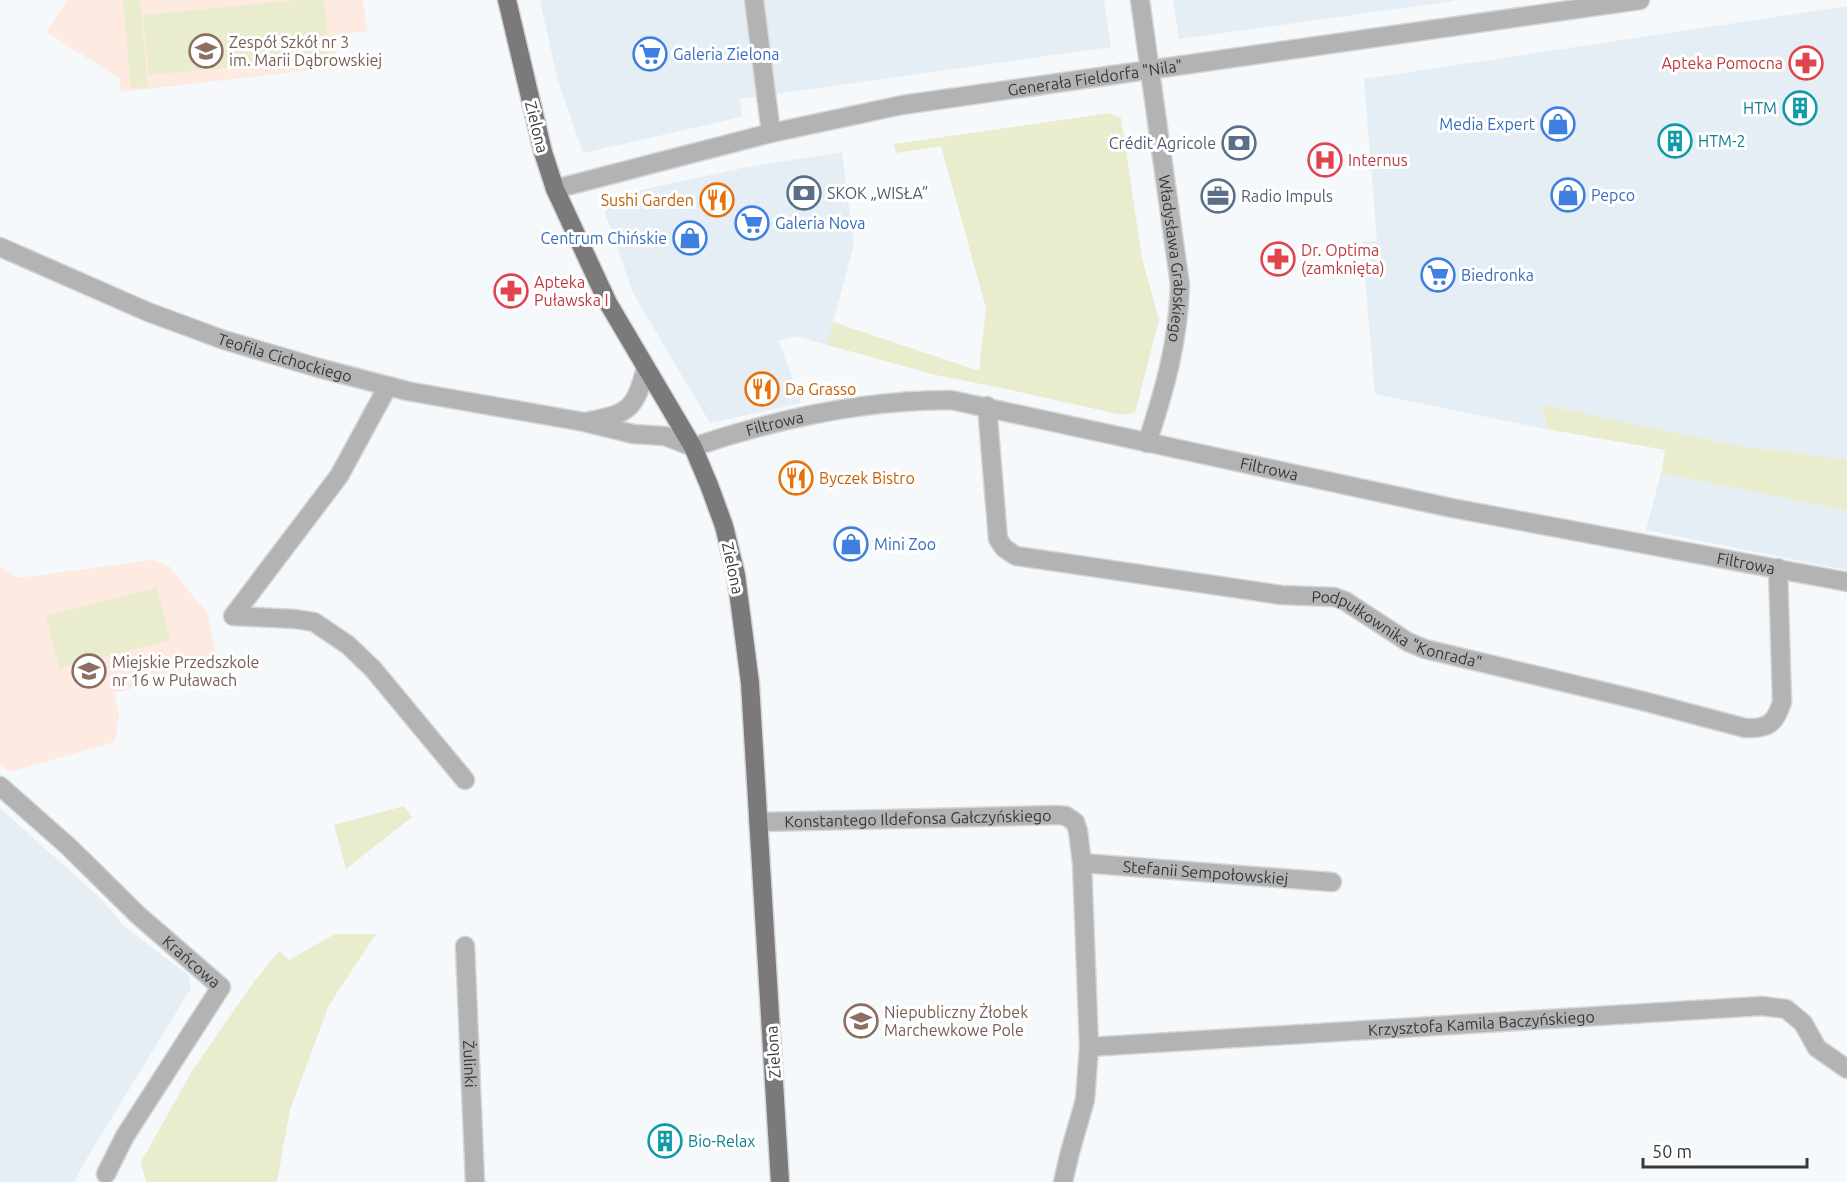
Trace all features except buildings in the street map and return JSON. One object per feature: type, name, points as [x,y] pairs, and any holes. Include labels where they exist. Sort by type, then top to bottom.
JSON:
[{"type":"main road","name":"Zielona","points":[[507,0],[543,152],[555,189],[608,303],[693,447],[724,526],[736,575],[750,683],[780,1182]]},
{"type":"street","points":[[754,0],[771,133]]},
{"type":"street","name":"Władysława Grabskiego","points":[[1140,0],[1180,285],[1178,325],[1167,384],[1148,443]]},
{"type":"street","name":"Generała Fieldorfa \"Nila\"","points":[[555,189],[771,133],[902,105],[1640,0]]},
{"type":"street","name":"Teofila Cichockiego","points":[[0,247],[148,312],[224,340],[319,368],[388,386],[584,422],[633,434],[664,436],[693,447]]},
{"type":"street","name":"Teofila Cichockiego","points":[[584,422],[609,418],[628,410],[640,391],[646,368]]},
{"type":"street","points":[[388,386],[339,476],[233,616],[314,622],[348,645],[373,669],[465,780]]},
{"type":"street","name":"Filtrowa","points":[[693,447],[780,421],[867,405],[911,400],[951,400],[1452,507],[1847,582]]},
{"type":"street","name":"Podpułkownika \"Konrada\"","points":[[987,406],[998,539],[1004,548],[1016,556],[1281,595],[1334,597],[1345,601],[1408,642],[1425,650],[1643,701],[1745,728],[1760,728],[1771,724],[1778,715],[1782,702],[1778,568]]},
{"type":"street","name":"Krańcowa","points":[[0,786],[69,847],[138,915],[221,987],[125,1136],[106,1174]]},
{"type":"street","name":"Konstantego Ildefonsa Gałczyńskiego","points":[[758,822],[1058,815],[1066,816],[1075,822],[1082,863],[1089,1047],[1084,1100],[1063,1182]]},
{"type":"street","name":"Stefanii Sempołowskiej","points":[[1082,863],[1332,882]]},
{"type":"street","name":"Żulinki","points":[[465,946],[475,1182]]},
{"type":"street","name":"Krzysztofa Kamila Baczyńskiego","points":[[1089,1047],[1762,1006],[1786,1009],[1803,1023],[1817,1048],[1847,1069]]},
{"type":"shaded area","name":"Zespół Szkół nr 3 im. Marii Dąbrowskiej","points":[[68,0],[363,0],[367,31],[333,35],[338,67],[121,92],[119,78],[46,32]]},
{"type":"shaded area","points":[[540,0],[1104,0],[1111,47],[740,99],[742,117],[583,153],[557,78]]},
{"type":"shaded area","points":[[1173,0],[1454,0],[1454,1],[1179,39]]},
{"type":"shaded area","points":[[1847,6],[1847,459],[1738,446],[1543,406],[1546,429],[1375,394],[1362,242],[1377,241],[1364,79]]},
{"type":"shaded area","points":[[842,152],[854,245],[827,345],[796,336],[779,341],[801,403],[710,423],[633,293],[605,213],[614,196],[742,168]]},
{"type":"shaded area","points":[[1661,473],[1847,511],[1847,570],[1646,530]]},
{"type":"shaded area","name":"Miejskie Przedszkole nr 16 w Puławach","points":[[152,560],[169,566],[207,613],[218,662],[138,681],[139,686],[114,693],[119,714],[115,742],[10,772],[0,765],[0,566],[18,578]]},
{"type":"shaded area","points":[[0,808],[101,899],[125,927],[189,976],[191,988],[74,1182],[0,1182]]},
{"type":"green space","points":[[123,0],[140,0],[148,87],[131,88]]},
{"type":"green space","points":[[299,0],[324,0],[330,58],[149,75],[143,15]]},
{"type":"green space","points":[[1110,113],[1121,118],[1142,258],[1159,320],[1135,413],[1122,415],[936,375],[827,345],[833,322],[979,371],[986,308],[941,146],[896,153],[894,144]]},
{"type":"green space","points":[[1543,405],[1738,446],[1847,459],[1847,511],[1661,473],[1665,450],[1546,429]]},
{"type":"green space","points":[[157,588],[170,640],[59,668],[46,616]]},
{"type":"green space","points":[[404,806],[412,817],[346,869],[334,825]]},
{"type":"green space","points":[[335,934],[376,934],[329,1005],[290,1110],[277,1182],[146,1182],[141,1162],[192,1071],[253,983],[279,951],[289,960]]},
{"type":"place","name":"Zespół Szkół nr 3 im. Marii Dąbrowskiej","points":[[206,51]]},
{"type":"place","name":"Galeria Zielona","points":[[650,54]]},
{"type":"place","name":"Apteka Pomocna","points":[[1806,63]]},
{"type":"place","name":"HTM","points":[[1800,108]]},
{"type":"place","name":"Media Expert","points":[[1558,124]]},
{"type":"place","name":"HTM-2","points":[[1675,141]]},
{"type":"place","name":"Crédit Agricole","points":[[1239,143]]},
{"type":"place","name":"Internus","points":[[1325,160]]},
{"type":"place","name":"SKOK „WISŁA”","points":[[804,193]]},
{"type":"place","name":"Pepco","points":[[1568,195]]},
{"type":"place","name":"Radio Impuls","points":[[1218,196]]},
{"type":"place","name":"Sushi Garden","points":[[717,200]]},
{"type":"place","name":"Galeria Nova","points":[[752,223]]},
{"type":"place","name":"Centrum Chińskie","points":[[690,238]]},
{"type":"place","name":"Dr. Optima (zamknięta)","points":[[1278,259]]},
{"type":"place","name":"Biedronka","points":[[1438,275]]},
{"type":"place","name":"Apteka Puławska I","points":[[511,291]]},
{"type":"place","name":"Da Grasso","points":[[762,389]]},
{"type":"place","name":"Byczek Bistro","points":[[796,478]]},
{"type":"place","name":"Mini Zoo","points":[[851,544]]},
{"type":"place","name":"Miejskie Przedszkole nr 16 w Puławach","points":[[89,671]]},
{"type":"place","name":"Niepubliczny Żłobek Marchewkowe Pole","points":[[861,1021]]},
{"type":"place","name":"Bio-Relax","points":[[665,1141]]}]
